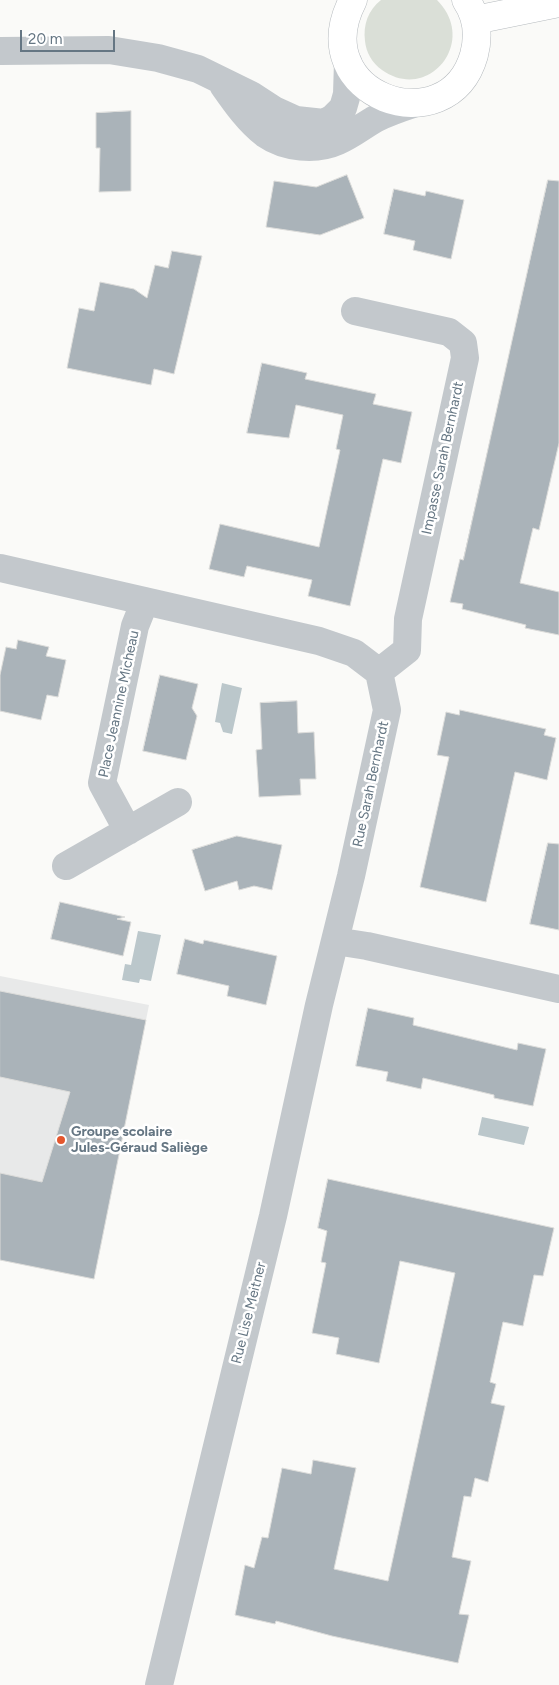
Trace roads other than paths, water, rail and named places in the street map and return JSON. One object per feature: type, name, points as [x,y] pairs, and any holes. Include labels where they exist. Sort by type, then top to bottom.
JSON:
[{"type":"main road","points":[[353,0],[345,19],[343,30],[344,51],[348,62],[360,82],[379,96],[389,101],[413,104],[441,96],[464,76],[476,49],[477,30],[471,10],[559,2]]},
{"type":"street","points":[[0,52],[109,50],[158,58],[198,69],[296,120],[324,123],[333,118],[343,108],[347,94],[348,62]]},
{"type":"street","points":[[220,81],[242,111],[265,134],[286,144],[305,147],[323,146],[338,141],[377,118],[413,104]]},
{"type":"street","name":"Impasse Sarah Bernhardt","points":[[356,311],[450,332],[463,343],[465,358],[408,619],[407,650],[379,672]]},
{"type":"street","points":[[0,568],[319,641],[354,653],[379,672]]},
{"type":"street","name":"Place Jeannine Micheau","points":[[128,830],[102,783],[136,626],[145,601]]},
{"type":"street","name":"Rue Sarah Bernhardt","points":[[335,941],[387,710],[379,672]]},
{"type":"street","points":[[66,866],[178,802]]},
{"type":"street","points":[[335,941],[367,946],[559,989]]},
{"type":"street","name":"Rue Lise Meitner","points":[[160,1685],[273,1216],[335,941]]},
{"type":"place","name":"Groupe scolaire Jules-Géraud Saliège","points":[[61,1140]]}]
